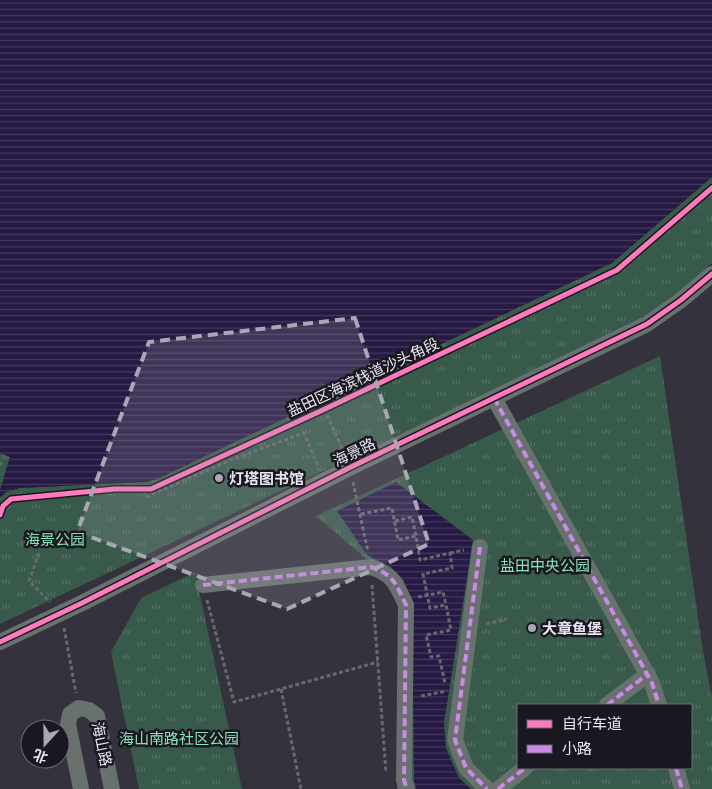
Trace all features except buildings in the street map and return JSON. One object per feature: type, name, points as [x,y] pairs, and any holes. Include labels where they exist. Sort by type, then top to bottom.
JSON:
[{"type":"street","name":"海景路","points":[[0,642],[351,467],[647,324],[681,300],[712,274]]},
{"type":"street","points":[[494,398],[648,674],[659,704]]},
{"type":"street","points":[[480,547],[470,627],[454,690],[455,740],[466,768],[487,789]]},
{"type":"street","points":[[203,585],[371,567],[384,572],[395,581],[406,604],[404,780],[407,789]]},
{"type":"street","points":[[608,704],[648,674]]},
{"type":"street","name":"海山路","points":[[80,789],[68,724],[70,714],[79,708],[89,710],[97,716],[112,789]]},
{"type":"street","points":[[498,789],[524,769]]},
{"type":"street","points":[[676,769],[682,789]]},
{"type":"path","points":[[327,416],[342,446]]},
{"type":"path","points":[[146,497],[232,459],[304,433],[317,464],[326,460]]},
{"type":"path","points":[[335,456],[344,452]]},
{"type":"path","points":[[147,490],[212,461]]},
{"type":"path","points":[[355,494],[371,567],[386,779]]},
{"type":"path","points":[[360,514],[392,508],[398,540],[416,536]]},
{"type":"path","points":[[395,521],[412,517],[420,560],[450,554],[452,568],[423,574],[430,608],[446,605]]},
{"type":"path","points":[[39,553],[29,581],[61,613],[79,708]]},
{"type":"path","points":[[203,585],[234,702],[378,662]]},
{"type":"path","points":[[404,599],[443,592],[451,630],[426,635],[431,657],[439,656],[454,690],[406,699]]},
{"type":"path","points":[[559,625],[616,618]]},
{"type":"path","points":[[470,627],[507,619]]},
{"type":"path","points":[[281,689],[301,789]]},
{"type":"highlighted area","points":[[355,318],[429,544],[287,609],[77,532],[149,342]]},
{"type":"green space","name":"海景公园","points":[[712,177],[712,263],[673,297],[633,324],[0,624],[0,498],[6,492],[20,488],[146,482],[157,479],[612,263]]},
{"type":"green space","name":"盐田中央公园","points":[[660,356],[702,645],[712,698],[712,789],[397,789],[401,598],[371,563],[316,516]]},
{"type":"green space","points":[[0,453],[10,457],[0,490]]},
{"type":"green space","name":"海山南路社区公园","points":[[195,572],[242,789],[139,789],[111,652],[141,598]]},
{"type":"shaded area","points":[[0,0],[712,0],[712,177],[612,263],[157,479],[146,482],[20,488],[6,492],[0,498],[0,490],[10,457],[0,453]]},
{"type":"shaded area","points":[[396,482],[473,540],[444,723],[446,748],[459,778],[471,789],[416,789],[414,781],[412,610],[404,581],[391,567],[367,555],[337,511]]},
{"type":"marked path","points":[[494,398],[652,683],[659,704]]},
{"type":"marked path","points":[[480,547],[455,740],[466,768],[487,789]]},
{"type":"marked path","points":[[203,585],[371,567],[390,577],[397,586],[406,605],[404,780],[407,789]]},
{"type":"marked path","points":[[608,704],[648,674]]},
{"type":"marked path","points":[[498,789],[524,769]]},
{"type":"marked path","points":[[676,769],[682,789]]},
{"type":"cycle path","name":"盐田区海滨栈道沙头角段","points":[[0,515],[3,506],[11,499],[115,489],[151,489],[325,409],[617,270],[712,188]]},
{"type":"cycle path","points":[[0,642],[82,603],[351,467],[647,324],[681,300],[712,274]]},
{"type":"place","name":"灯塔图书馆","points":[[219,478]]},
{"type":"place","name":"大章鱼堡","points":[[532,628]]}]
